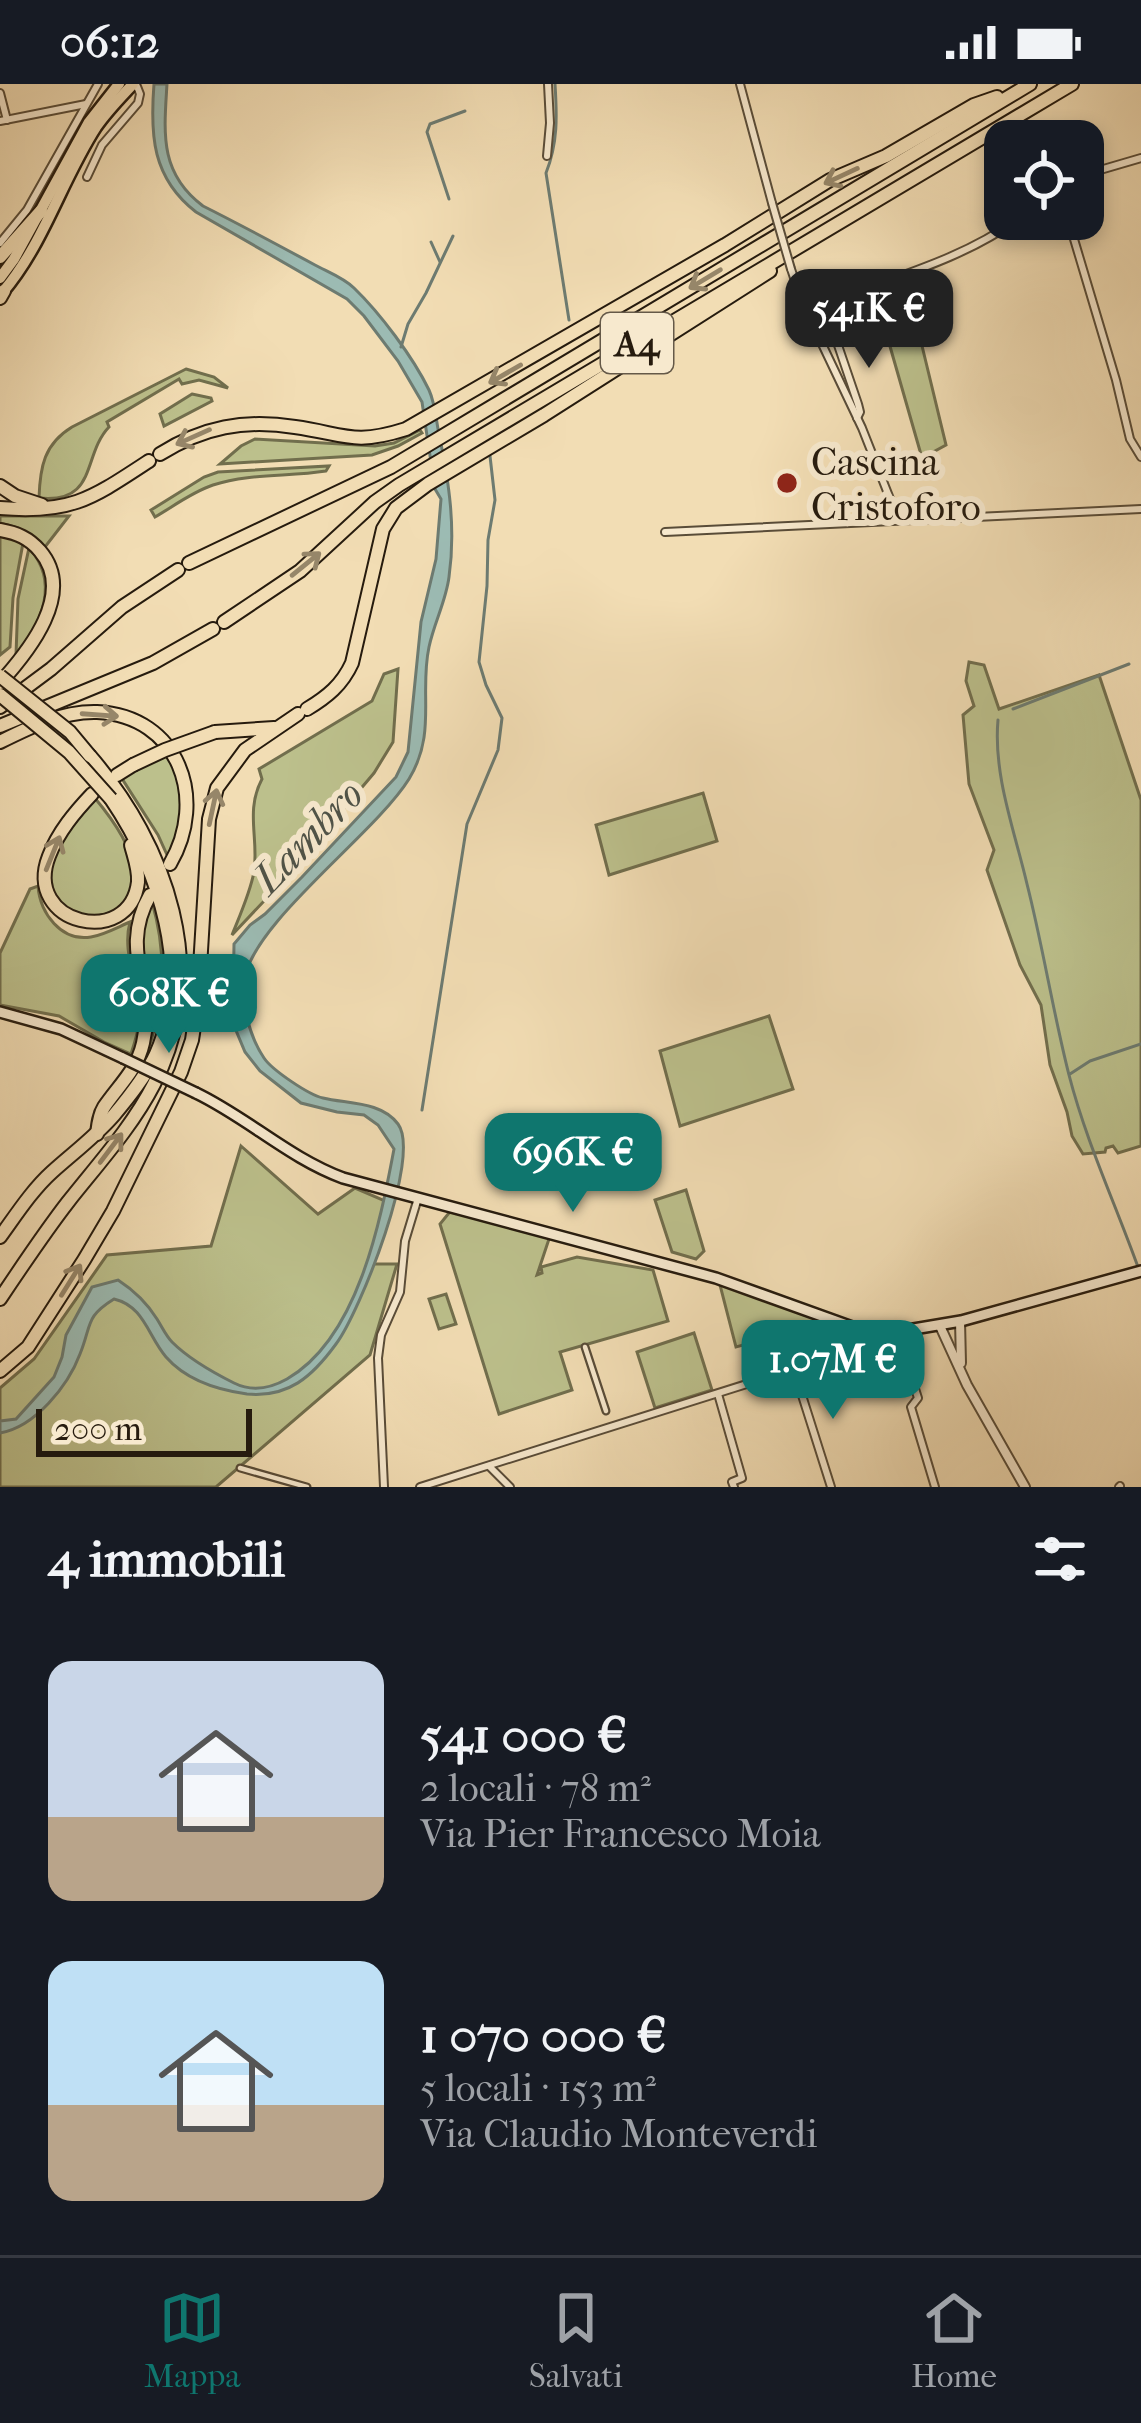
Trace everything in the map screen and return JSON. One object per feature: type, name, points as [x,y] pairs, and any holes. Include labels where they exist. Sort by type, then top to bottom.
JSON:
[{"type":"highway","name":"A4","points":[[0,726],[154,663],[219,625],[299,571],[375,502],[404,491],[808,240],[1072,84]]},
{"type":"highway","name":"A4","points":[[0,706],[122,607],[183,566],[391,467],[1026,87]]},
{"type":"highway","points":[[0,508],[61,508],[100,493],[184,439],[209,429],[294,426],[346,439],[406,429],[830,180],[886,156],[974,105],[1026,87]]},
{"type":"highway","points":[[0,257],[40,211]]},
{"type":"highway","points":[[0,486],[35,504],[61,508]]},
{"type":"highway","points":[[0,1372],[28,1347],[84,1260],[181,1072],[198,1000],[212,800],[235,761],[254,742],[331,693],[346,675],[388,518],[404,491]]},
{"type":"highway","points":[[0,530],[32,542],[46,558],[53,587],[45,620],[15,666],[0,680],[90,756],[137,819],[160,864],[170,899],[180,952],[181,994],[165,1061],[145,1101],[37,1242],[0,1299]]},
{"type":"highway","points":[[0,694],[69,752],[137,842],[155,883],[170,979],[168,1011],[154,1059],[116,1113],[50,1174],[0,1237]]},
{"type":"highway","points":[[0,706],[20,710]]},
{"type":"highway","points":[[0,742],[44,722],[85,712],[127,718],[154,733],[178,764],[187,795],[185,834],[170,864]]},
{"type":"highway","points":[[117,775],[165,750],[215,732],[276,728]]},
{"type":"highway","points":[[92,794],[57,840],[45,871],[55,905],[76,920],[102,922],[115,916],[133,898],[138,884],[131,846],[111,805]]},
{"type":"highway","points":[[97,1134],[101,1111],[131,1074],[143,1044],[146,1013],[136,935],[150,895]]},
{"type":"main road","points":[[1,290],[38,241],[99,106],[119,84]]},
{"type":"main road","points":[[1,290],[40,211],[76,153],[135,84]]},
{"type":"main road","points":[[0,1012],[62,1029],[196,1093],[238,1114],[307,1163],[343,1178],[697,1272],[859,1329],[897,1334],[940,1326],[1138,1272]]},
{"type":"street","points":[[0,244],[27,210],[98,84]]},
{"type":"street","points":[[87,178],[102,145],[138,103],[135,84]]},
{"type":"street","points":[[547,157],[548,84]]},
{"type":"street","points":[[740,84],[803,304],[898,520]]},
{"type":"street","points":[[0,93],[3,120],[86,104]]},
{"type":"street","points":[[1104,169],[1141,158]]},
{"type":"street","points":[[856,418],[860,412],[826,310],[829,302],[922,270],[987,240]]},
{"type":"street","points":[[1074,240],[1130,439],[1141,457]]},
{"type":"street","points":[[665,532],[1138,507]]},
{"type":"street","points":[[384,1487],[378,1358],[381,1335],[400,1292],[405,1240],[418,1198]]},
{"type":"street","points":[[960,1321],[961,1371]]},
{"type":"street","points":[[829,1359],[844,1340],[845,1324]]},
{"type":"street","points":[[940,1326],[1025,1487]]},
{"type":"street","points":[[420,1487],[829,1359],[851,1348],[859,1329]]},
{"type":"street","points":[[897,1334],[918,1398],[910,1407],[935,1487]]},
{"type":"street","points":[[586,1347],[606,1411]]},
{"type":"street","points":[[794,1370],[831,1487]]},
{"type":"street","points":[[718,1394],[742,1478],[732,1482],[734,1487]]},
{"type":"street","points":[[489,1466],[511,1487]]},
{"type":"street","points":[[240,1468],[307,1487]]},
{"type":"green space","points":[[908,288],[946,445],[922,458],[877,301]]},
{"type":"green space","points":[[186,369],[214,377],[228,388],[199,380],[182,384],[179,379],[107,422],[109,427],[80,486],[58,498],[39,498],[45,457],[55,441],[72,427]]},
{"type":"green space","points":[[192,394],[212,401],[164,426],[160,414]]},
{"type":"green space","points":[[422,433],[398,446],[372,455],[220,464],[255,439],[375,446]]},
{"type":"green space","points":[[329,466],[326,471],[227,481],[198,491],[155,517],[151,510],[218,472]]},
{"type":"green space","points":[[0,516],[69,516],[45,547],[18,528],[0,523]]},
{"type":"green space","points":[[0,535],[23,543],[10,647],[0,655]]},
{"type":"green space","points":[[29,548],[44,575],[44,602],[16,655],[18,599]]},
{"type":"green space","points":[[969,662],[984,665],[999,709],[1099,675],[1141,800],[1141,1146],[1118,1153],[1113,1146],[1105,1152],[1083,1154],[1072,1136],[1050,1065],[1041,1005],[1020,965],[987,870],[994,850],[969,784],[963,715],[974,706],[966,681]]},
{"type":"green space","points":[[398,669],[393,742],[374,773],[232,935],[254,872],[253,814],[262,779],[259,769],[372,701],[384,674]]},
{"type":"green space","points":[[168,753],[181,784],[183,820],[168,857],[121,777]]},
{"type":"green space","points":[[703,793],[717,841],[609,875],[596,825]]},
{"type":"green space","points":[[94,797],[124,841],[134,869],[133,888],[125,902],[96,916],[64,908],[53,895],[48,876],[57,844]]},
{"type":"green space","points":[[38,886],[48,915],[70,935],[96,936],[130,922],[129,954],[139,1013],[131,1054],[59,1016],[0,1005],[0,953],[30,889]]},
{"type":"green space","points":[[152,902],[162,983],[144,1061],[140,1059],[142,927]]},
{"type":"green space","points":[[769,1016],[793,1089],[680,1126],[660,1051]]},
{"type":"green space","points":[[241,1146],[318,1214],[355,1188],[390,1203],[373,1264],[397,1264],[370,1355],[216,1487],[0,1487],[0,1388],[34,1359],[107,1255],[211,1246]]},
{"type":"green space","points":[[686,1190],[704,1251],[696,1259],[672,1252],[655,1200]]},
{"type":"green space","points":[[453,1208],[550,1236],[537,1275],[541,1267],[577,1257],[653,1270],[668,1321],[560,1352],[572,1390],[499,1414],[440,1224]]},
{"type":"green space","points":[[719,1281],[840,1324],[843,1340],[833,1353],[790,1367],[781,1335],[736,1347]]},
{"type":"green space","points":[[446,1294],[456,1324],[439,1329],[429,1299]]},
{"type":"green space","points":[[694,1333],[712,1390],[655,1408],[637,1352]]},
{"type":"water","points":[[154,84],[167,84],[167,151],[178,180],[189,193],[203,206],[350,284],[405,350],[434,406],[452,541],[445,595],[429,647],[423,745],[409,779],[392,801],[269,932],[253,957],[243,989],[251,1031],[268,1063],[317,1096],[373,1107],[391,1117],[403,1141],[402,1167],[385,1234],[347,1327],[318,1366],[298,1383],[262,1394],[203,1383],[174,1365],[139,1315],[114,1299],[94,1316],[75,1366],[59,1391],[26,1423],[0,1433],[0,1421],[16,1419],[54,1377],[66,1335],[92,1287],[118,1280],[145,1303],[172,1342],[210,1370],[254,1388],[287,1379],[332,1336],[348,1308],[373,1243],[394,1149],[378,1125],[364,1115],[301,1103],[260,1071],[245,1052],[233,1014],[234,944],[396,777],[408,752],[421,622],[436,559],[441,499],[435,489],[422,402],[398,361],[347,299],[181,199],[157,154]]},
{"type":"water","points":[[103,980],[129,987],[122,1016],[96,1010]]},
{"type":"waterway","points":[[555,84],[556,129],[546,173],[569,320]]},
{"type":"waterway","points":[[449,199],[427,132],[430,124],[465,111]]},
{"type":"waterway","points":[[401,347],[453,236]]},
{"type":"waterway","points":[[431,242],[440,262]]},
{"type":"waterway","points":[[422,1110],[467,824],[498,750],[502,718],[479,662],[495,500],[490,456]]},
{"type":"waterway","points":[[1013,709],[1129,664]]},
{"type":"waterway","points":[[998,720],[1002,782],[1069,1075],[1138,1267]]},
{"type":"waterway","points":[[1070,1074],[1090,1061],[1141,1044]]},
{"type":"place","name":"Cascina Cristoforo","points":[[787,483]]},
{"type":"water label","name":"Lambro","points":[[307,836]]}]
